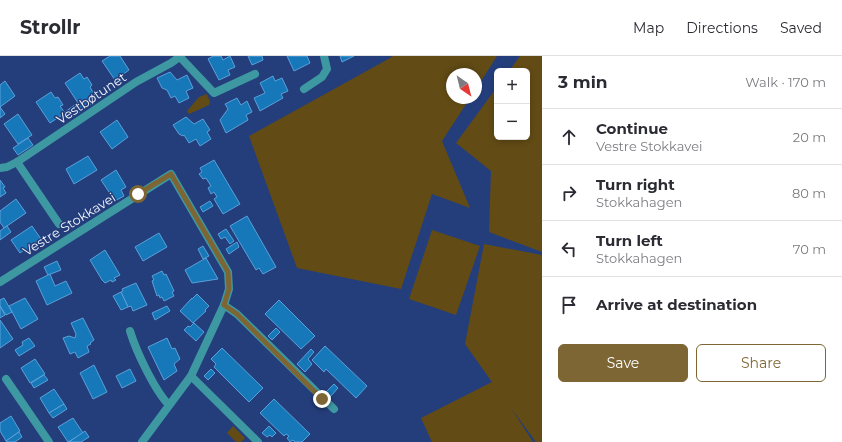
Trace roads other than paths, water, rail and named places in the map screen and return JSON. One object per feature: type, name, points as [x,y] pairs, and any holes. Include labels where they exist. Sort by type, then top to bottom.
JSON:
[{"type":"street","name":"Vestbøtunet","points":[[0,168],[17,162],[136,82],[180,56],[214,93],[255,74]]},
{"type":"street","points":[[304,89],[322,77],[327,69],[324,56]]},
{"type":"street","points":[[17,162],[59,224]]},
{"type":"street","name":"Vestre Stokkavei","points":[[0,282],[171,174],[228,272],[229,289],[224,305]]},
{"type":"street","points":[[142,442],[191,376],[224,305],[237,314],[334,409]]},
{"type":"street","points":[[130,331],[133,342],[161,397],[169,405]]},
{"type":"street","points":[[191,376],[258,442]]},
{"type":"street","points":[[6,379],[50,442]]}]
